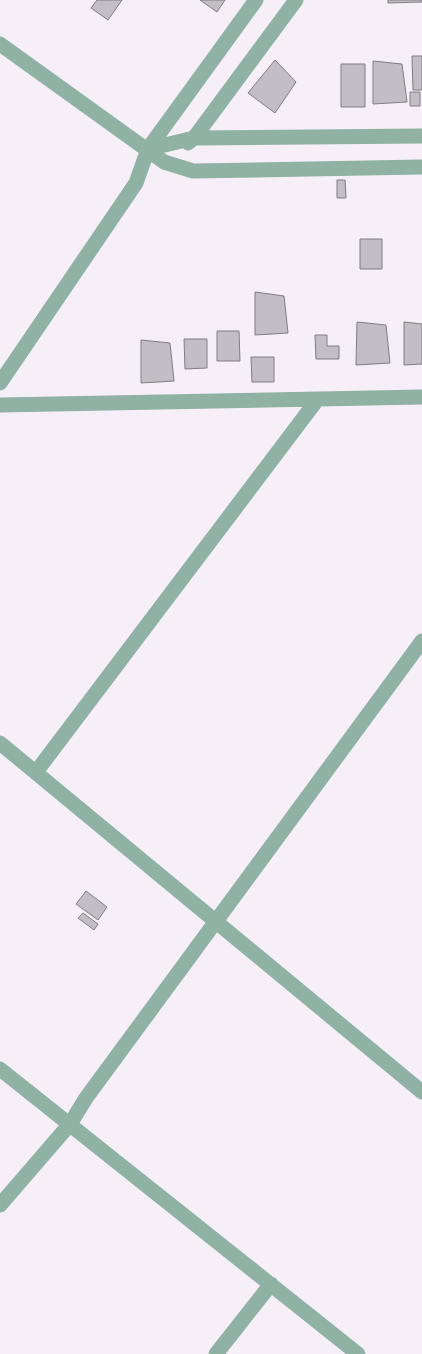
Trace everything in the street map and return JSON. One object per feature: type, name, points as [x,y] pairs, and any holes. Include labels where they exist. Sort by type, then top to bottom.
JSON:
[{"type":"street","points":[[0,383],[136,183],[148,149],[256,0]]},
{"type":"street","points":[[136,183],[194,138],[296,0]]},
{"type":"street","points":[[0,44],[164,162],[193,172],[422,168]]},
{"type":"street","points":[[148,149],[194,138],[422,136]]},
{"type":"street","points":[[0,405],[422,397]]},
{"type":"street","points":[[36,772],[317,400]]},
{"type":"street","points":[[0,1205],[70,1124],[86,1098],[216,921],[416,656],[422,641]]},
{"type":"street","points":[[0,743],[422,1091]]},
{"type":"street","points":[[0,1068],[358,1354]]},
{"type":"street","points":[[216,1354],[271,1284]]},
{"type":"building","points":[[97,0],[122,0],[108,20],[91,8]]},
{"type":"building","points":[[200,0],[225,0],[217,12]]},
{"type":"building","points":[[388,0],[422,0],[422,2],[388,3]]},
{"type":"building","points":[[412,56],[422,56],[422,90],[413,90]]},
{"type":"building","points":[[275,60],[296,82],[275,113],[248,93]]},
{"type":"building","points":[[373,61],[402,64],[407,102],[373,104]]},
{"type":"building","points":[[341,64],[365,64],[365,107],[341,107]]},
{"type":"building","points":[[410,92],[420,92],[420,106],[410,106]]},
{"type":"building","points":[[337,180],[345,180],[346,198],[337,198]]},
{"type":"building","points":[[360,239],[382,239],[382,269],[360,269]]},
{"type":"building","points":[[255,292],[284,296],[288,333],[255,335]]},
{"type":"building","points":[[357,322],[386,325],[390,363],[356,365]]},
{"type":"building","points":[[404,322],[422,324],[422,364],[404,365]]},
{"type":"building","points":[[217,331],[239,331],[240,361],[217,361]]},
{"type":"building","points":[[315,335],[327,335],[327,346],[339,346],[339,359],[316,359]]},
{"type":"building","points":[[184,339],[207,339],[207,368],[185,369]]},
{"type":"building","points":[[141,340],[170,343],[174,381],[141,383]]},
{"type":"building","points":[[251,357],[274,357],[274,382],[252,382]]},
{"type":"building","points":[[86,891],[107,907],[98,920],[76,904]]},
{"type":"building","points":[[83,913],[98,924],[94,930],[78,918]]}]
